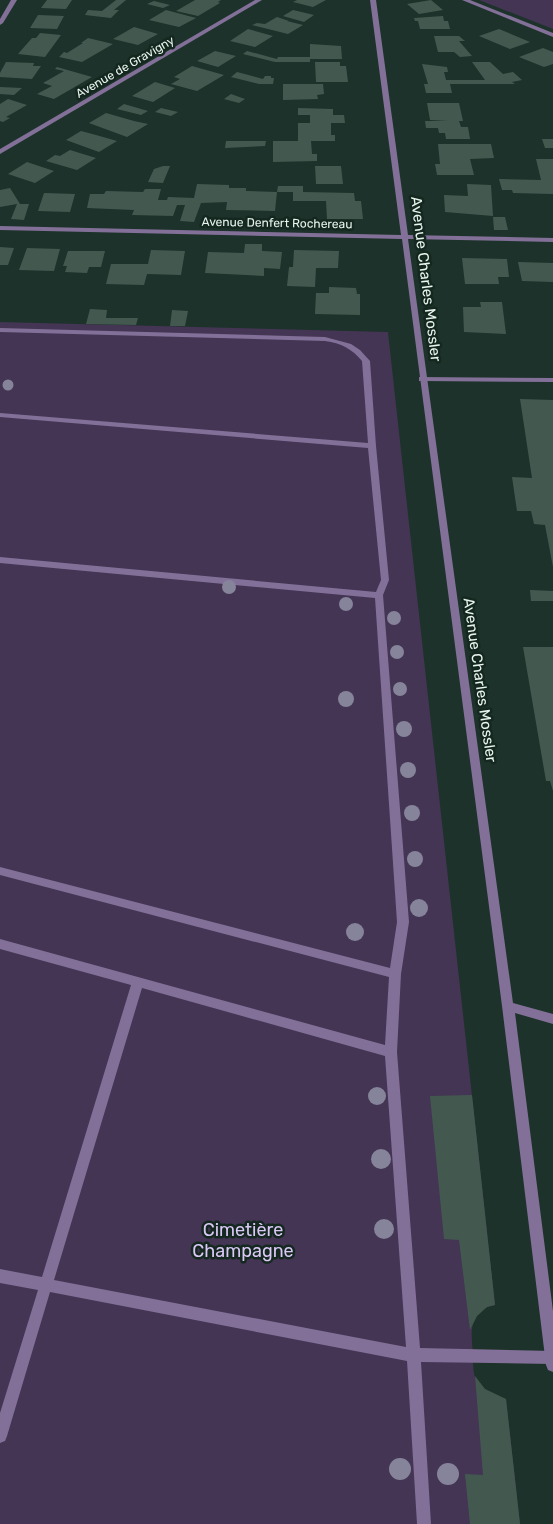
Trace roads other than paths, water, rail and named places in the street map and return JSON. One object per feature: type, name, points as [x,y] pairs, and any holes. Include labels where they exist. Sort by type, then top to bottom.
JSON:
[{"type":"street","points":[[0,23],[14,0]]},
{"type":"street","name":"Avenue de Gravigny","points":[[0,152],[259,0]]},
{"type":"street","name":"Avenue Charles Mossler","points":[[373,0],[422,379],[508,1006],[552,1361]]},
{"type":"street","points":[[465,0],[553,35]]},
{"type":"street","name":"Avenue Denfert Rochereau","points":[[0,228],[553,240]]},
{"type":"street","points":[[0,330],[315,338],[340,341],[360,352],[366,361],[385,580],[379,594],[403,922],[395,974],[391,1052],[414,1355],[424,1524]]},
{"type":"street","points":[[422,379],[553,380]]},
{"type":"street","points":[[0,415],[372,446]]},
{"type":"street","points":[[0,560],[379,594]]},
{"type":"street","points":[[0,871],[395,974]]},
{"type":"street","points":[[0,944],[391,1052]]},
{"type":"street","points":[[0,1436],[138,982]]},
{"type":"street","points":[[508,1006],[553,1019]]},
{"type":"street","points":[[0,1276],[414,1355],[552,1361]]},
{"type":"park label","name":"Cimetière Champagne","points":[[243,1240]]}]
